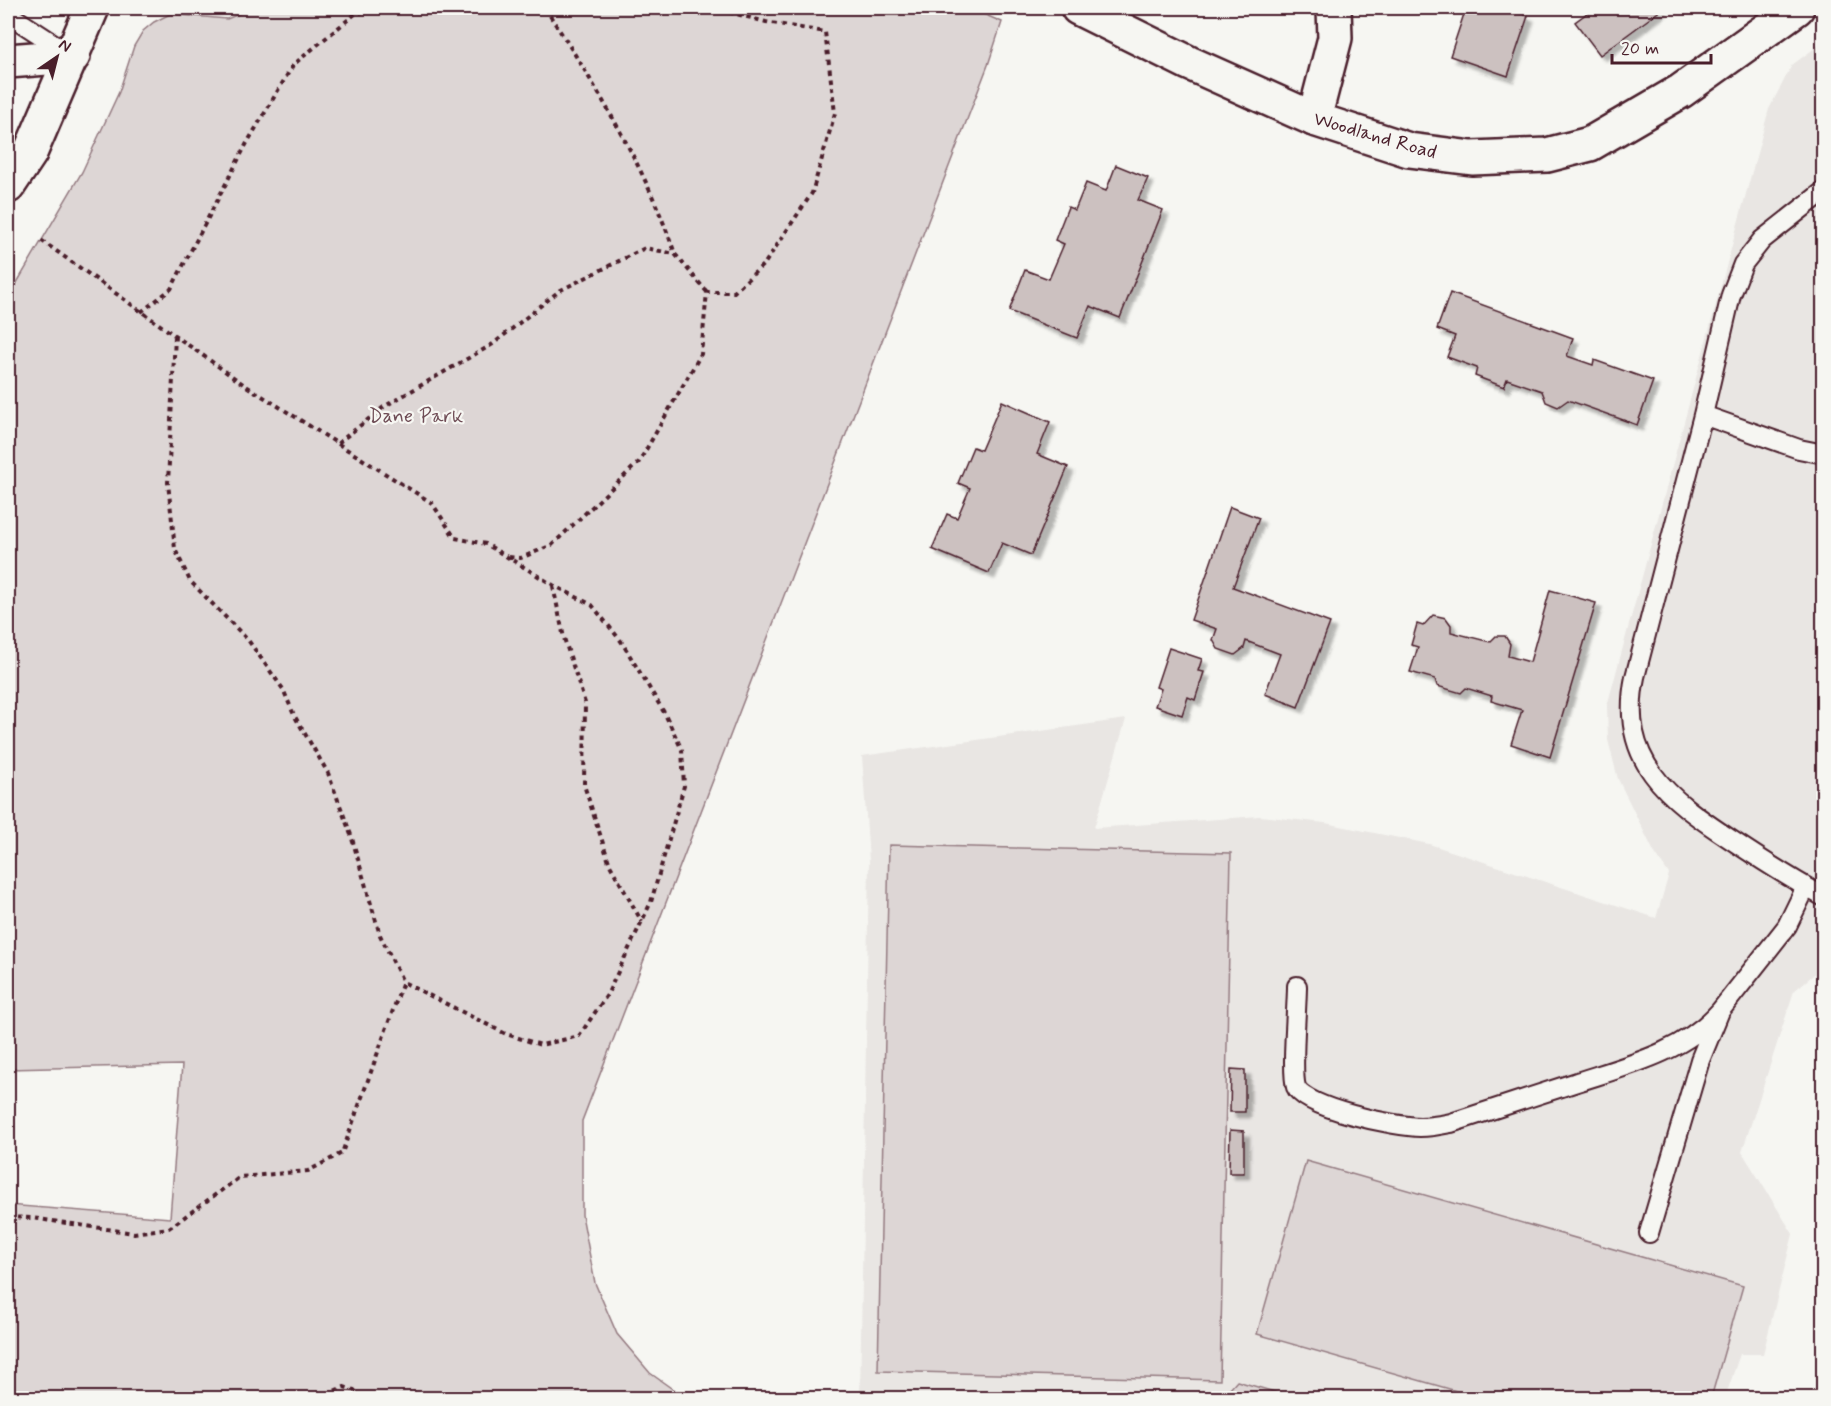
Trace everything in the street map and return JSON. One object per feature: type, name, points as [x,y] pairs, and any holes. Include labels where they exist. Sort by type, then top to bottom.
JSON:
[{"type":"street","points":[[8,186],[30,153],[92,8]]},
{"type":"street","name":"Woodland Road","points":[[1078,8],[1189,63],[1314,119],[1409,150],[1436,155],[1492,158],[1568,151],[1590,144],[1663,103],[1797,8]]},
{"type":"street","points":[[1314,119],[1335,38],[1334,8]]},
{"type":"street","points":[[8,61],[73,56]]},
{"type":"lane","points":[[8,14],[73,56]]},
{"type":"lane","points":[[1824,191],[1762,240],[1743,264],[1731,295],[1703,415],[1635,677],[1632,704],[1634,731],[1647,764],[1674,800],[1824,897]]},
{"type":"lane","points":[[1703,415],[1799,449],[1824,454]]},
{"type":"lane","points":[[1298,986],[1294,1081],[1301,1095],[1336,1109],[1392,1124],[1419,1127],[1451,1123],[1656,1056],[1685,1041],[1710,1022],[1720,1011],[1787,926],[1806,887]]},
{"type":"lane","points":[[1649,1233],[1700,1060],[1720,1011]]},
{"type":"path","points":[[141,312],[171,289],[247,142],[293,66],[355,14],[379,8]]},
{"type":"path","points":[[508,557],[521,558],[552,545],[639,462],[701,354],[707,292],[675,254],[659,208],[639,165],[545,8]]},
{"type":"path","points":[[707,292],[734,292],[765,263],[812,193],[835,113],[825,32],[766,22],[714,8]]},
{"type":"path","points":[[39,238],[243,384],[432,503],[455,538],[486,544],[553,585],[592,605],[621,640],[665,714],[682,750],[684,786],[651,902],[607,995],[579,1036],[540,1045],[506,1034],[403,982],[380,935],[351,835],[328,773],[294,715],[283,689],[248,640],[190,581],[175,549],[168,483],[175,336]]},
{"type":"path","points":[[337,443],[385,406],[493,344],[559,291],[645,248],[675,254]]},
{"type":"path","points":[[553,585],[564,638],[585,703],[584,785],[610,865],[642,922]]},
{"type":"path","points":[[8,1217],[32,1218],[134,1233],[169,1228],[240,1177],[308,1171],[342,1153],[403,982]]},
{"type":"path","points":[[330,1398],[334,1391],[344,1387],[354,1390],[360,1398]]},
{"type":"shaded area","points":[[1823,42],[1824,966],[1794,991],[1742,1152],[1793,1234],[1763,1354],[1740,1354],[1725,1398],[1295,1398],[1237,1382],[1222,1398],[860,1398],[869,861],[862,756],[1126,719],[1094,828],[1260,816],[1325,823],[1429,844],[1656,918],[1669,874],[1654,852],[1618,779],[1608,740],[1607,706],[1769,109],[1792,65]]},
{"type":"green space","name":"Dane Park","points":[[253,8],[969,8],[1002,22],[988,65],[582,1121],[582,1215],[595,1283],[617,1334],[650,1373],[685,1398],[8,1398],[8,1205],[170,1218],[182,1065],[8,1069],[8,298],[82,172],[119,92],[134,46],[143,31],[170,14],[227,19]]},
{"type":"green space","points":[[889,845],[1231,853],[1220,1380],[878,1371]]},
{"type":"green space","points":[[1306,1161],[1743,1286],[1711,1398],[1481,1398],[1257,1334]]},
{"type":"green space","points":[[1237,1381],[1295,1398],[1222,1398]]},
{"type":"building","points":[[1466,8],[1504,8],[1528,16],[1508,76],[1450,56]]},
{"type":"building","points":[[1594,8],[1659,8],[1661,10],[1600,55],[1575,22]]},
{"type":"building","points":[[1116,165],[1148,178],[1138,200],[1163,210],[1120,318],[1090,306],[1077,338],[1009,311],[1025,270],[1049,279],[1064,244],[1055,240],[1068,207],[1075,210],[1086,183],[1106,191]]},
{"type":"building","points":[[1450,293],[1573,338],[1567,356],[1593,365],[1594,360],[1653,381],[1637,425],[1568,400],[1558,407],[1546,402],[1542,391],[1507,379],[1504,387],[1475,376],[1477,368],[1447,357],[1455,336],[1437,329]]},
{"type":"building","points":[[1002,401],[1050,422],[1037,454],[1068,467],[1031,555],[1002,543],[989,573],[932,549],[947,514],[957,518],[970,488],[958,483],[973,447],[981,450]]},
{"type":"building","points":[[1230,507],[1259,518],[1233,587],[1330,623],[1298,707],[1265,694],[1280,654],[1246,641],[1244,648],[1235,655],[1218,649],[1213,640],[1217,629],[1191,620]]},
{"type":"building","points":[[1550,590],[1596,603],[1550,757],[1511,744],[1522,710],[1491,701],[1492,696],[1466,688],[1461,693],[1437,686],[1435,679],[1410,672],[1418,647],[1411,645],[1417,624],[1423,626],[1433,615],[1446,618],[1451,625],[1451,632],[1490,642],[1496,636],[1505,636],[1510,644],[1508,656],[1530,662]]},
{"type":"building","points":[[1169,648],[1202,659],[1198,671],[1204,672],[1195,700],[1188,697],[1182,715],[1155,706],[1161,689],[1156,687]]},
{"type":"building","points":[[1231,1069],[1245,1070],[1245,1112],[1230,1112]]},
{"type":"building","points":[[1230,1130],[1244,1131],[1244,1173],[1229,1173]]}]
